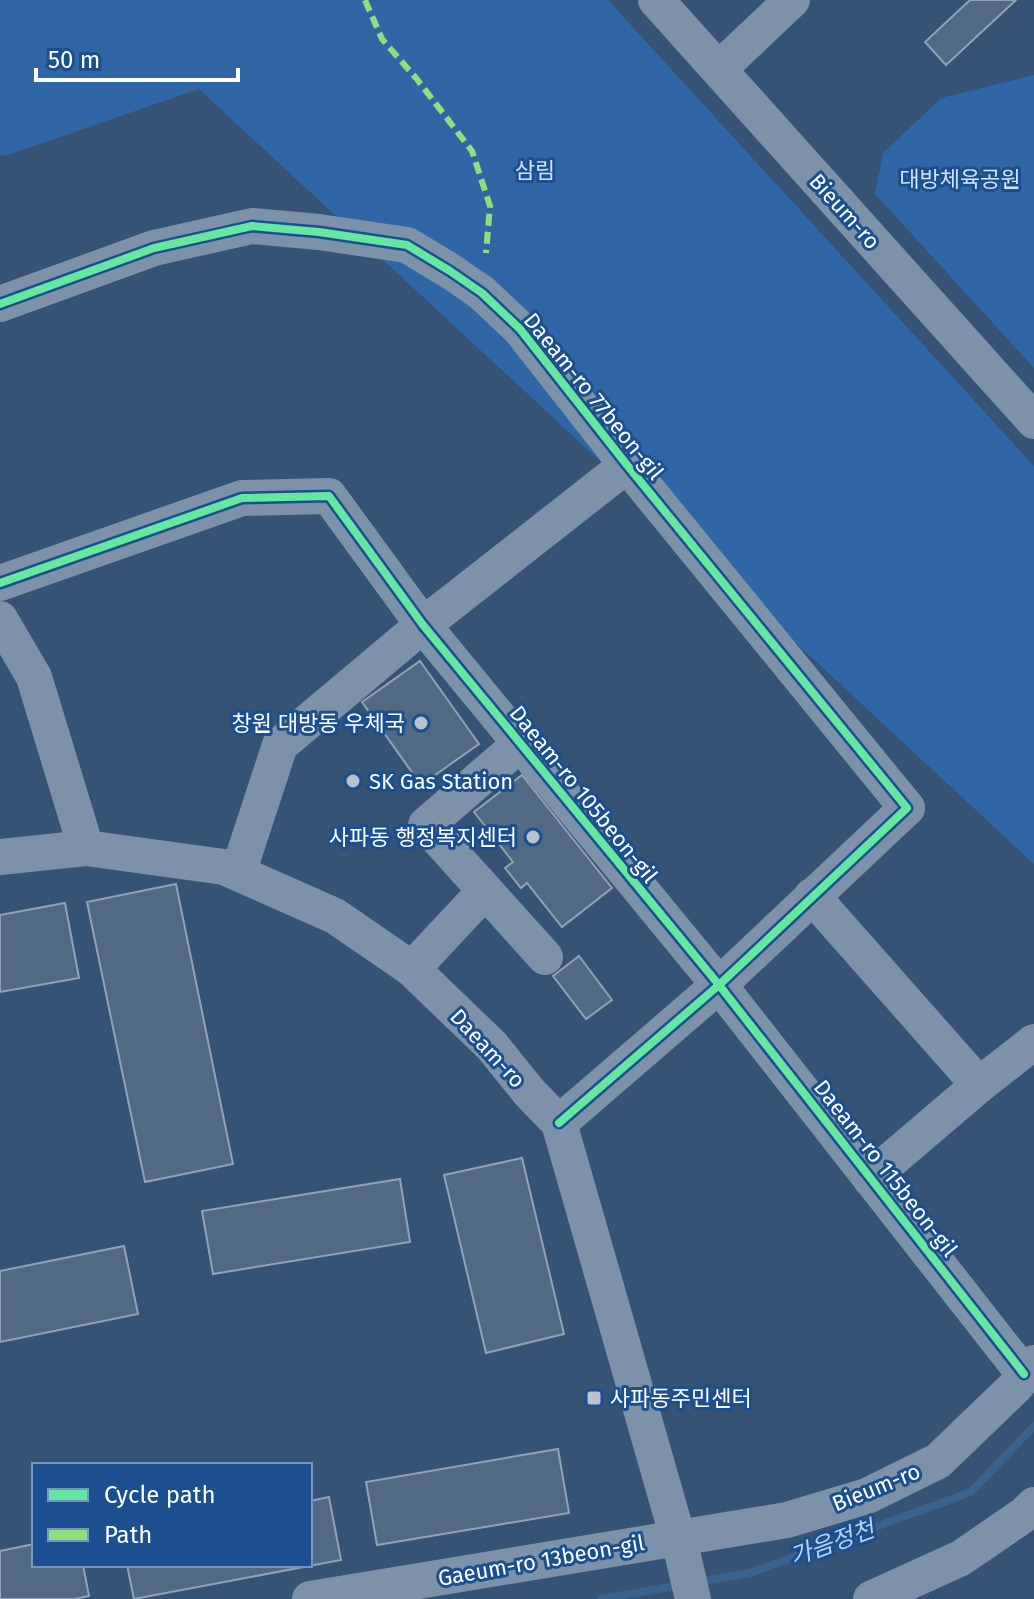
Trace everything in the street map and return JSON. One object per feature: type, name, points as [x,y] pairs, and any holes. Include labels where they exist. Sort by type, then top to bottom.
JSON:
[{"type":"street","name":"Bieum-ro","points":[[656,0],[1034,421]]},
{"type":"street","points":[[719,69],[792,0]]},
{"type":"street","name":"Daeam-ro 77beon-gil","points":[[0,304],[154,248],[252,226],[407,245],[482,293],[520,329],[907,808],[812,896]]},
{"type":"street","points":[[238,873],[280,745],[423,625],[627,465]]},
{"type":"street","name":"Daeam-ro 105beon-gil","points":[[0,583],[242,498],[329,496],[423,625],[719,985]]},
{"type":"street","points":[[0,619],[34,677],[86,848]]},
{"type":"street","points":[[520,744],[426,825],[545,957]]},
{"type":"street","name":"Daeam-ro","points":[[0,857],[86,848],[224,867],[335,916],[412,969],[492,1046],[559,1123],[693,1599]]},
{"type":"street","points":[[412,969],[485,891]]},
{"type":"street","points":[[559,1123],[719,985],[812,896],[979,1085]]},
{"type":"street","name":"Daeam-ro 115beon-gil","points":[[719,985],[870,1178],[1029,1368]]},
{"type":"street","points":[[870,1178],[1034,1042]]},
{"type":"street","name":"Bieum-ro","points":[[680,1544],[787,1520],[867,1496],[938,1461],[1016,1386],[1029,1368]]},
{"type":"street","points":[[879,1597],[961,1558],[1034,1505]]},
{"type":"street","name":"Gaeum-ro 13beon-gil","points":[[310,1599],[680,1544]]},
{"type":"green space","name":"삼림","points":[[0,0],[608,0],[1034,466],[1034,864],[199,89],[0,156]]},
{"type":"green space","name":"대방체육공원","points":[[1034,75],[1034,368],[875,194],[883,153],[941,98]]},
{"type":"building","points":[[970,0],[1016,0],[946,65],[925,42]]},
{"type":"building","name":"창원 대방동 우체국","points":[[420,661],[479,744],[421,785],[362,702]]},
{"type":"building","name":"사파동 행정복지센터","points":[[522,775],[612,888],[562,927],[527,883],[521,888],[505,868],[513,862],[474,812]]},
{"type":"building","points":[[176,884],[233,1164],[145,1182],[87,902]]},
{"type":"building","points":[[65,903],[79,978],[0,992],[0,915]]},
{"type":"building","points":[[579,956],[612,1000],[586,1019],[553,976]]},
{"type":"building","points":[[522,1158],[564,1334],[486,1353],[444,1175]]},
{"type":"building","points":[[400,1179],[410,1242],[213,1274],[202,1211]]},
{"type":"building","points":[[124,1246],[138,1314],[0,1342],[0,1271]]},
{"type":"building","points":[[558,1449],[569,1513],[377,1545],[366,1482]]},
{"type":"building","points":[[329,1497],[341,1560],[312,1565],[312,1501]]},
{"type":"building","points":[[32,1544],[32,1567],[83,1567],[89,1596],[75,1599],[0,1599],[0,1551]]},
{"type":"building","points":[[127,1567],[304,1567],[134,1599]]},
{"type":"waterway","name":"가음정천","points":[[698,1582],[750,1573],[971,1492],[1034,1426]]},
{"type":"waterway","name":"가음정천","points":[[601,1599],[681,1585]]},
{"type":"marked path","points":[[365,0],[382,39],[472,151],[490,206],[486,253]]},
{"type":"cycle path","points":[[0,304],[154,248],[252,226],[407,245],[482,293],[520,329],[907,808],[719,985],[559,1123]]},
{"type":"cycle path","points":[[0,583],[242,498],[329,496],[423,625],[719,985],[1024,1374]]},
{"type":"place","name":"창원 대방동 우체국","points":[[421,723]]},
{"type":"place","name":"SK Gas Station","points":[[353,781]]},
{"type":"place","name":"사파동 행정복지센터","points":[[533,837]]},
{"type":"place","name":"사파동주민센터","points":[[594,1398]]}]
